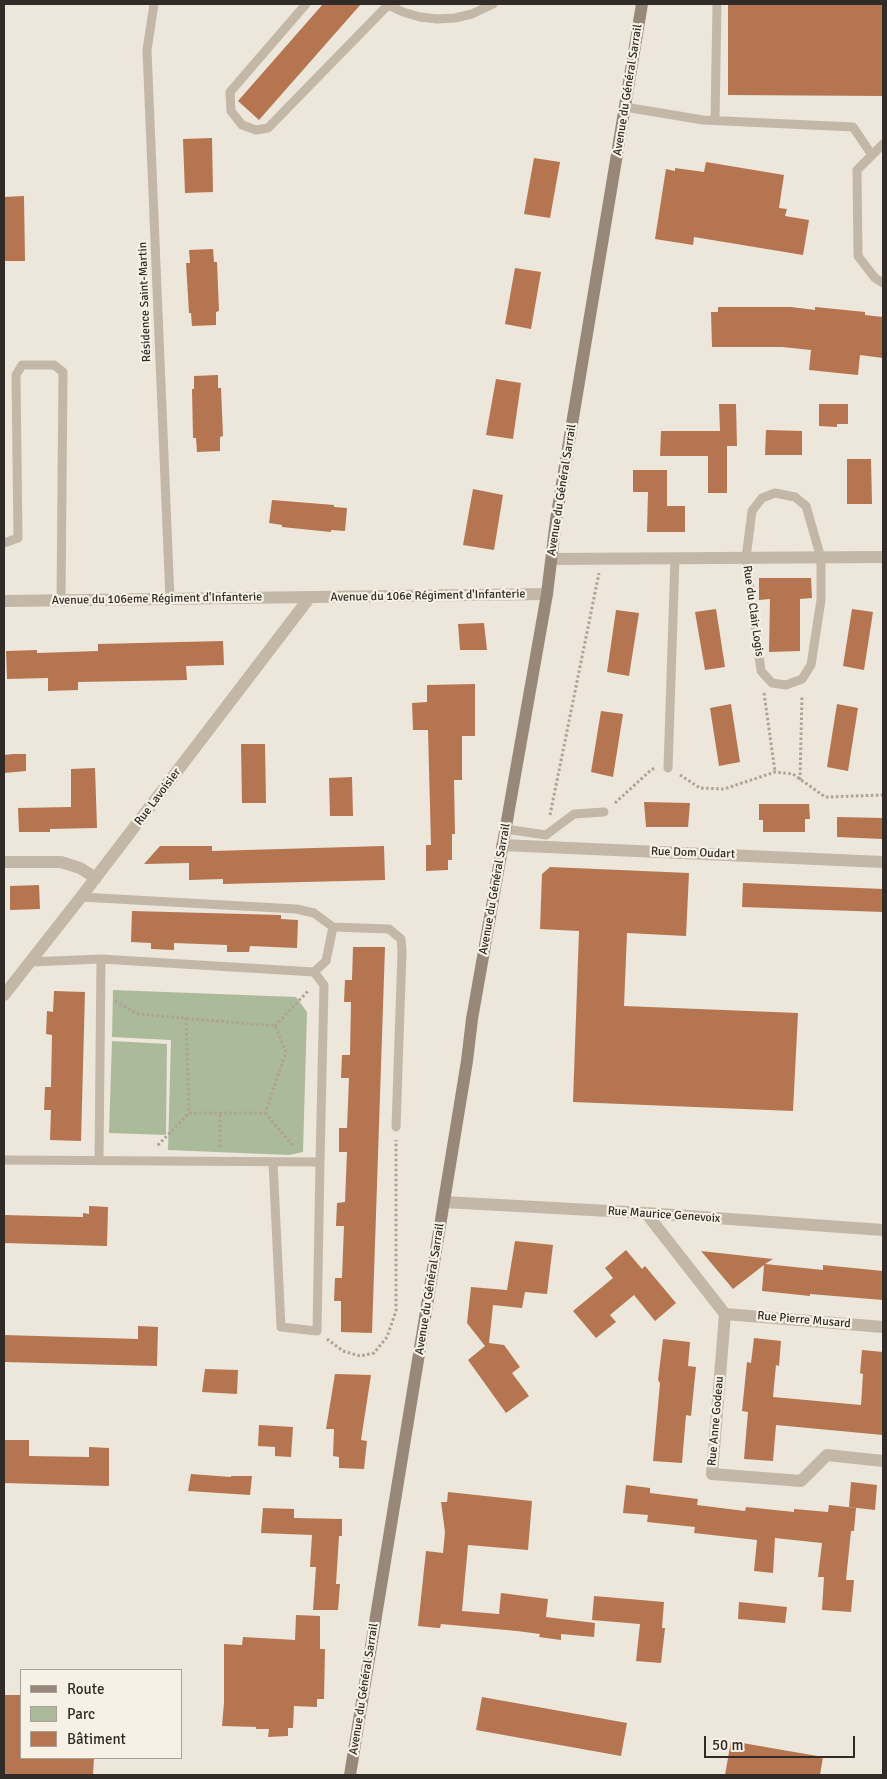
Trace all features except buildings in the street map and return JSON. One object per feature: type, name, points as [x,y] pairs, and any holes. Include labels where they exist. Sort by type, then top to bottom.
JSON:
[{"type":"main road","name":"Avenue du Général Sarrail","points":[[350,1775],[467,1060],[472,1019],[547,594],[556,520],[642,4]]},
{"type":"street","name":"Rue du Clair Logis","points":[[552,559],[883,558]]},
{"type":"street","name":"Avenue du 106e Régiment d'Infanterie","points":[[310,597],[547,594]]},
{"type":"street","name":"Avenue du 106eme Régiment d'Infanterie","points":[[4,602],[310,597]]},
{"type":"street","name":"Rue Lavoisier","points":[[4,995],[96,878],[310,597]]},
{"type":"street","name":"Rue Dom Oudart","points":[[502,845],[883,862]]},
{"type":"street","points":[[4,862],[61,862],[80,868],[96,878]]},
{"type":"street","name":"Rue Maurice Genevoix","points":[[444,1202],[646,1213],[883,1230]]},
{"type":"street","points":[[646,1213],[725,1314]]},
{"type":"street","name":"Rue Pierre Musard","points":[[725,1314],[883,1327]]},
{"type":"street","name":"Rue Anne Godeau","points":[[725,1314],[712,1474],[801,1481],[828,1454],[883,1461]]},
{"type":"lane","name":"Résidence Saint-Martin","points":[[154,4],[147,50],[170,599]]},
{"type":"lane","points":[[306,4],[230,92],[231,111],[242,125],[256,130],[268,128],[387,4],[403,12],[437,19],[455,18],[472,14],[493,4]]},
{"type":"lane","points":[[715,120],[717,4]]},
{"type":"lane","points":[[625,107],[703,120],[853,127],[872,155]]},
{"type":"lane","points":[[883,144],[857,170],[858,256],[875,278],[883,282]]},
{"type":"lane","points":[[4,543],[18,538],[16,375],[22,365],[54,365],[63,372],[61,601]]},
{"type":"lane","name":"Rue du Clair Logis","points":[[775,493],[795,497],[806,506],[820,558],[821,600],[812,665],[802,679],[786,685],[772,682],[761,671],[746,558],[752,511],[762,498],[775,493]]},
{"type":"lane","points":[[668,768],[675,558]]},
{"type":"lane","points":[[505,829],[546,835],[574,814],[604,812]]},
{"type":"lane","points":[[81,897],[296,908],[314,913],[333,927],[389,929],[401,940],[402,952],[396,1127]]},
{"type":"lane","points":[[316,975],[326,961],[333,927]]},
{"type":"lane","points":[[30,962],[101,959],[316,975],[324,985],[317,1331],[281,1327],[273,1162]]},
{"type":"lane","points":[[99,1161],[101,959]]},
{"type":"lane","points":[[4,1160],[320,1162]]},
{"type":"path","points":[[546,835],[602,559]]},
{"type":"path","points":[[761,671],[774,772]]},
{"type":"path","points":[[800,780],[802,679]]},
{"type":"path","points":[[604,812],[652,770],[668,768],[700,788],[724,789],[774,772],[793,774],[825,796],[883,795]]},
{"type":"path","points":[[275,1026],[316,975]]},
{"type":"path","points":[[100,992],[138,1014],[275,1026]]},
{"type":"path","points":[[186,1018],[189,1113]]},
{"type":"path","points":[[265,1113],[286,1052],[275,1026]]},
{"type":"path","points":[[142,1161],[189,1113],[265,1113]]},
{"type":"path","points":[[220,1113],[220,1161]]},
{"type":"path","points":[[265,1113],[306,1162]]},
{"type":"path","points":[[317,1331],[343,1350],[360,1356],[374,1353],[387,1337],[396,1311],[396,1127]]},
{"type":"green space","points":[[113,990],[296,997],[307,1012],[303,1152],[289,1155],[168,1150],[171,1040],[112,1037]]},
{"type":"green space","points":[[112,1041],[167,1044],[166,1135],[109,1133]]}]
